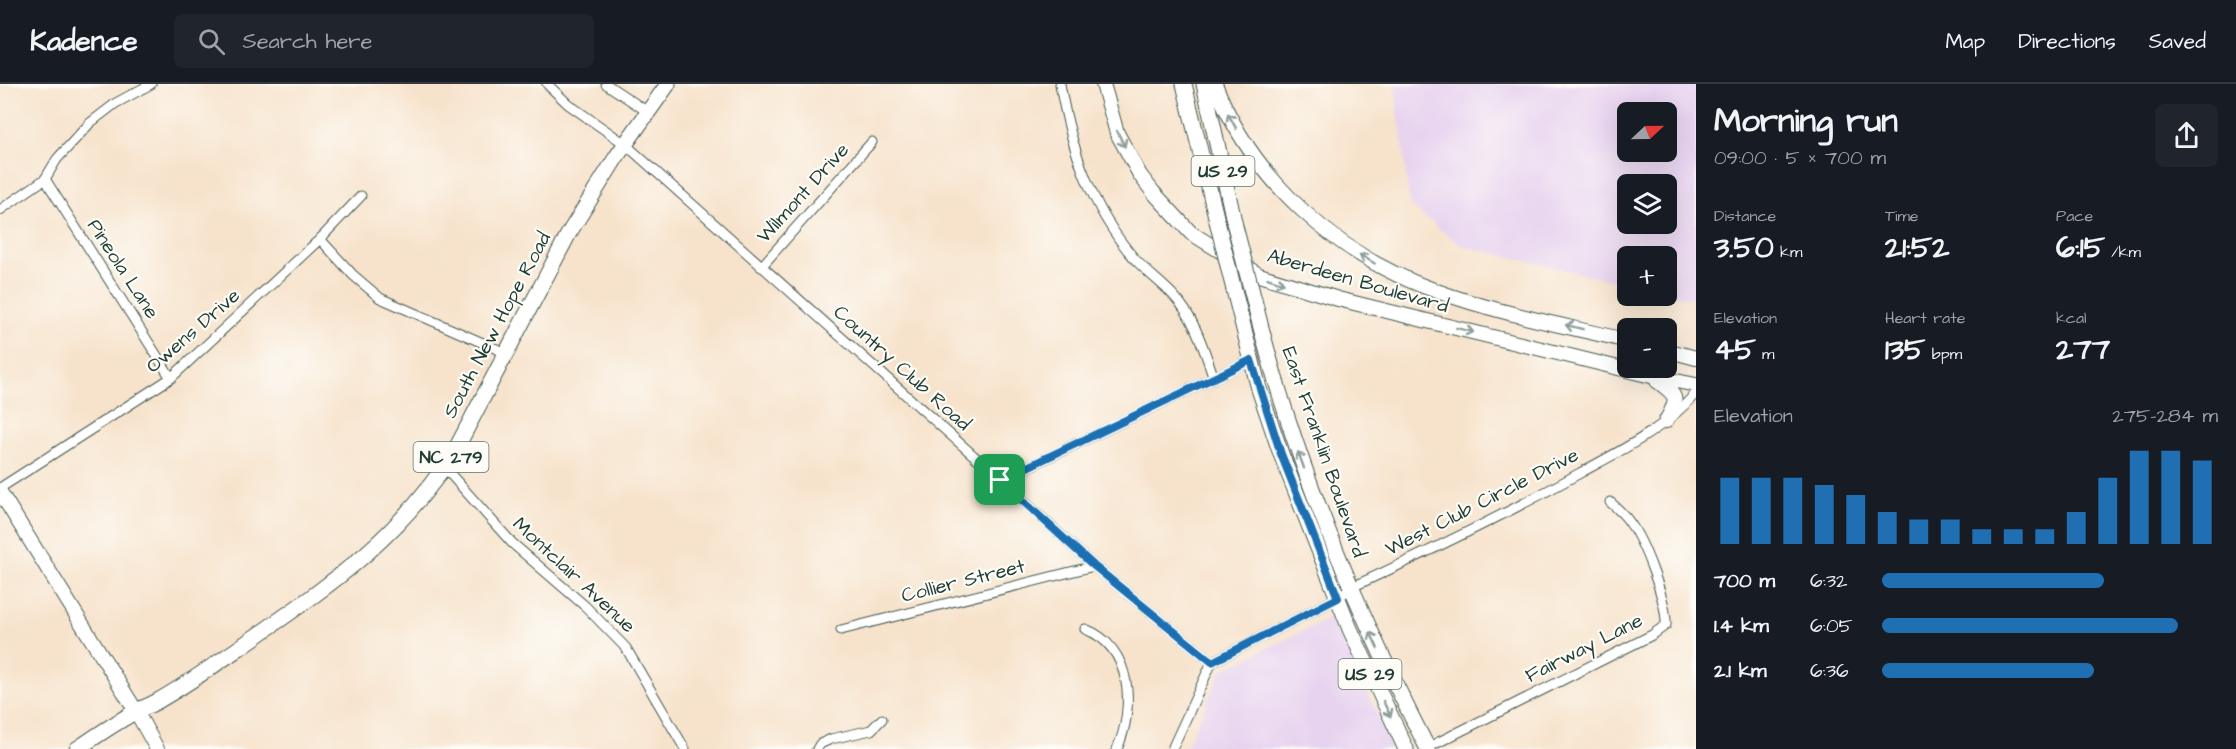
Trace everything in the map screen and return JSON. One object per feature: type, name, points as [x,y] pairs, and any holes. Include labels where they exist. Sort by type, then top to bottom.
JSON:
[{"type":"main road","name":"South New Hope Road","points":[[77,749],[136,711],[212,667],[352,567],[392,531],[424,496],[444,467],[569,233],[625,144],[668,84]]},
{"type":"main road","name":"Aberdeen Boulevard","points":[[1103,84],[1117,133],[1153,192],[1191,233],[1259,275],[1338,299],[1617,368]]},
{"type":"main road","name":"East Franklin Boulevard","points":[[1184,84],[1251,360],[1281,454],[1369,672],[1406,749]]},
{"type":"main road","name":"East Franklin Boulevard","points":[[1204,84],[1235,226],[1287,422],[1350,588],[1374,642],[1428,748]]},
{"type":"main road","name":"Aberdeen Boulevard","points":[[1215,84],[1237,129],[1274,180],[1316,222],[1356,252],[1434,291],[1617,338]]},
{"type":"main road","points":[[1677,353],[1696,358]]},
{"type":"main road","points":[[1654,378],[1671,389],[1673,394],[1674,406],[1666,421]]},
{"type":"main road","name":"Aberdeen Boulevard","points":[[1661,378],[1696,385]]},
{"type":"main road","points":[[0,492],[136,711],[157,749]]},
{"type":"street","points":[[0,210],[45,179],[57,159],[90,123],[116,104],[151,84]]},
{"type":"street","name":"Country Club Road","points":[[547,84],[568,104],[625,144],[1094,566],[1212,662]]},
{"type":"street","points":[[606,84],[648,112]]},
{"type":"street","points":[[1060,84],[1075,153],[1096,204],[1134,259],[1176,297],[1198,333],[1214,378]]},
{"type":"street","name":"Wilmont Drive","points":[[761,267],[872,142]]},
{"type":"street","name":"Pineola Lane","points":[[45,179],[171,378]]},
{"type":"street","name":"Owens Drive","points":[[0,488],[171,378],[321,239],[361,196]]},
{"type":"street","points":[[321,239],[353,276],[380,298],[506,353]]},
{"type":"street","points":[[1000,480],[1251,360]]},
{"type":"street","name":"West Club Circle Drive","points":[[1212,662],[1338,598],[1350,588],[1459,538],[1620,451],[1666,421],[1686,405],[1696,393]]},
{"type":"street","name":"Montclair Avenue","points":[[444,467],[512,543],[585,606],[626,648],[685,749]]},
{"type":"street","name":"Fairway Lane","points":[[1428,748],[1652,635],[1666,625],[1663,602],[1640,538],[1630,522],[1611,502]]},
{"type":"street","name":"Collier Street","points":[[841,630],[1094,566]]},
{"type":"street","points":[[1085,629],[1098,634],[1112,648],[1125,673],[1128,697],[1127,719],[1117,749]]},
{"type":"street","points":[[1172,749],[1212,662]]},
{"type":"street","points":[[817,749],[820,744],[831,739],[871,730],[882,719]]},
{"type":"shaded area","points":[[1395,84],[1696,84],[1696,300],[1677,295],[1677,246],[1617,246],[1617,282],[1462,246],[1410,206]]},
{"type":"shaded area","points":[[1332,617],[1394,749],[1185,749],[1222,670]]},
{"type":"route","points":[[1251,360],[1281,454],[1338,598],[1212,662],[1094,566],[1000,480],[1251,360]]}]
